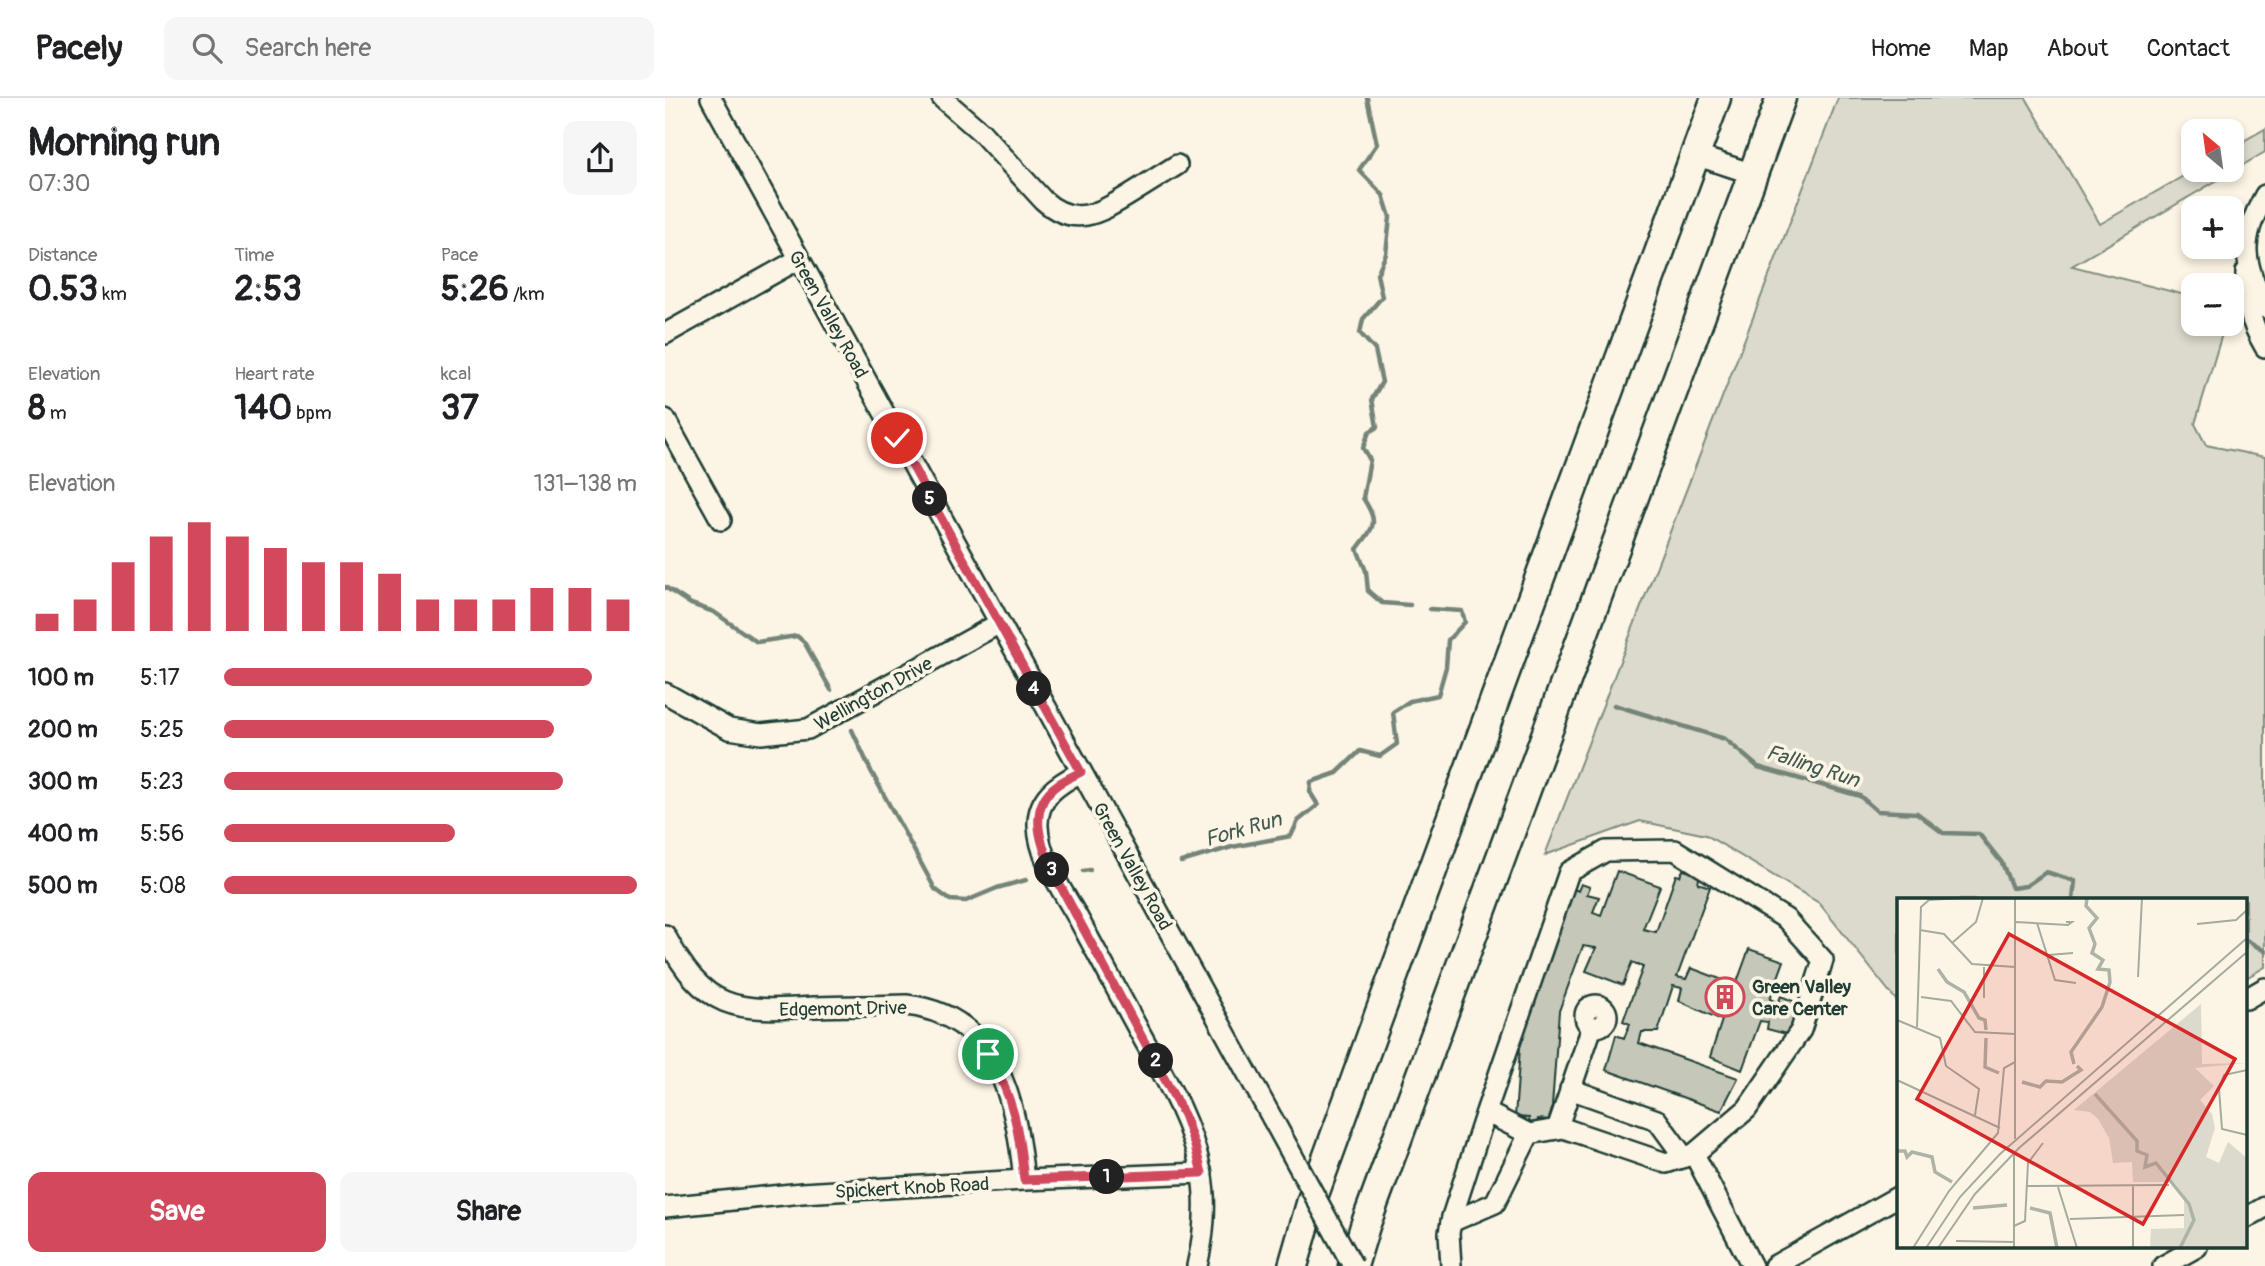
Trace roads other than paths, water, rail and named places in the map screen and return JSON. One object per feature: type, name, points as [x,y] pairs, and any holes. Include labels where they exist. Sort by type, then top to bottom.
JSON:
[{"type":"highway","points":[[1293,1266],[1313,1200],[1353,1088],[1716,98]]},
{"type":"highway","points":[[1353,1266],[1408,1109],[1781,98]]},
{"type":"street","name":"Green Valley Road","points":[[711,98],[1353,1266]]},
{"type":"street","points":[[942,98],[981,132],[1043,200],[1065,215],[1080,216],[1101,212],[1177,166]]},
{"type":"street","points":[[1695,155],[1753,174]]},
{"type":"street","points":[[2265,195],[2253,217],[2247,240],[2247,308],[2252,326],[2265,347]]},
{"type":"street","points":[[665,334],[799,259]]},
{"type":"street","points":[[2247,264],[2265,308]]},
{"type":"street","points":[[665,419],[721,520]]},
{"type":"street","name":"Wellington Drive","points":[[665,693],[729,729],[761,734],[808,729],[998,624]]},
{"type":"street","points":[[1081,772],[1056,786],[1045,799],[1039,818],[1040,841],[1055,876],[1184,1115],[1202,1173],[1204,1210],[1197,1266]]},
{"type":"street","points":[[1451,1266],[1449,1242],[1456,1200],[1569,872],[1607,851],[1675,850],[1786,919],[1823,960],[1801,1030],[1747,1109],[1689,1155],[1666,1163],[1563,1128],[1529,1134],[1484,1120]]},
{"type":"street","name":"Edgemont Drive","points":[[665,935],[685,971],[695,983],[722,1002],[737,1007],[770,1010],[906,1005],[923,1007],[954,1019],[978,1040],[1004,1084],[1019,1128],[1024,1180]]},
{"type":"street","points":[[2247,998],[2265,988]]},
{"type":"street","points":[[1557,1129],[1592,1027]]},
{"type":"street","points":[[1570,1089],[1657,1120],[1689,1155],[1752,1266]]},
{"type":"street","points":[[1451,1222],[1495,1203],[1529,1134]]},
{"type":"street","name":"Spickert Knob Road","points":[[665,1207],[802,1193],[1202,1173]]},
{"type":"street","points":[[1774,1266],[1897,1197]]},
{"type":"street","points":[[2247,1217],[2265,1207]]},
{"type":"street","points":[[2163,1266],[2188,1253]]},
{"type":"waterway","name":"Falling Run","points":[[1367,98],[1377,144],[1359,170],[1383,195],[1390,217],[1386,254],[1377,274],[1382,297],[1363,319],[1360,333],[1375,350],[1382,382],[1372,399],[1377,427],[1369,432],[1363,448],[1370,460],[1363,498],[1373,524],[1357,549],[1366,571],[1368,591],[1382,603],[1410,605]]},
{"type":"waterway","name":"Fork Run","points":[[665,587],[691,604],[714,612],[757,642],[797,636],[804,642],[831,690]]},
{"type":"waterway","name":"Fork Run","points":[[1181,862],[1232,847],[1291,836],[1298,821],[1318,805],[1310,792],[1311,782],[1337,773],[1360,751],[1380,756],[1397,744],[1393,712],[1410,701],[1438,695],[1446,667],[1448,640],[1465,622],[1462,611],[1430,609]]},
{"type":"waterway","name":"Falling Run","points":[[1614,705],[1725,739],[1758,767],[1860,796],[1877,811],[1917,813],[1943,833],[1979,834],[2002,863],[2012,888],[2026,886],[2046,872],[2075,881],[2073,898]]},
{"type":"waterway","name":"Fork Run","points":[[852,730],[871,771],[935,889],[950,900],[966,901],[1026,880]]},
{"type":"waterway","name":"Fork Run","points":[[1083,871],[1090,870]]},
{"type":"waterway","name":"Falling Run","points":[[2247,941],[2265,951]]},
{"type":"place","name":"Green Valley Care Center","points":[[1725,997]]}]
